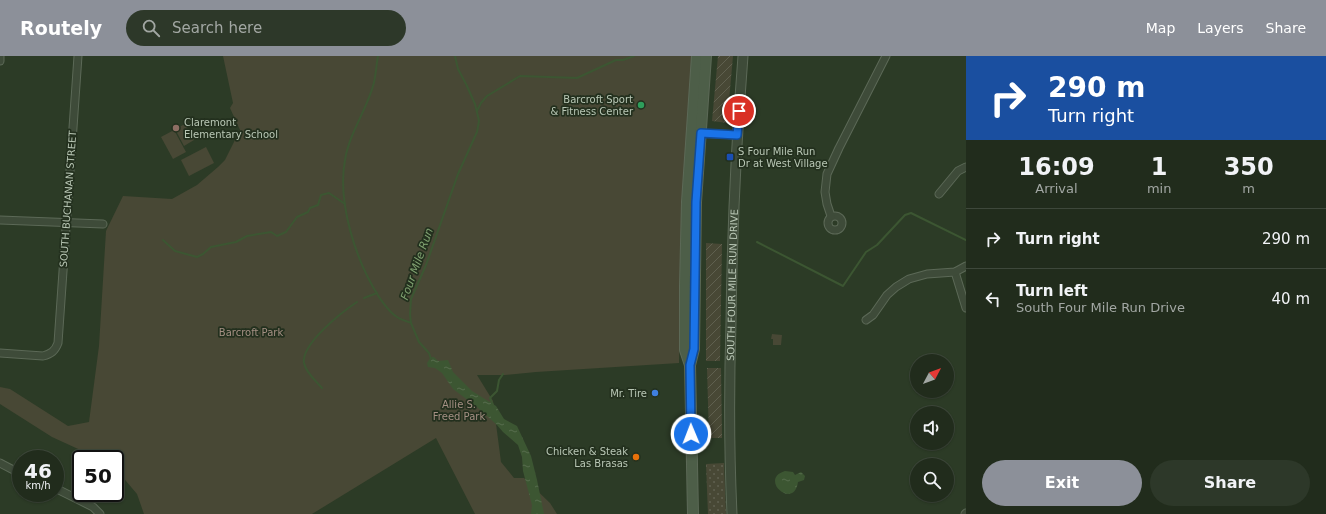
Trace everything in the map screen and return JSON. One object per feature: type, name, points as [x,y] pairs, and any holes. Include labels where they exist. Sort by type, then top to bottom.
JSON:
[{"type":"main road","points":[[696,133],[697,56]]},
{"type":"main road","points":[[693,514],[690,365],[685,350],[687,202],[706,56]]},
{"type":"street","points":[[0,56],[0,61]]},
{"type":"street","name":"SOUTH BUCHANAN STREET","points":[[0,353],[43,356],[50,355],[55,350],[58,343],[78,56]]},
{"type":"street","name":"SOUTH FOUR MILE RUN DRIVE","points":[[732,514],[729,458],[729,391],[732,251],[737,135],[743,56]]},
{"type":"street","points":[[831,216],[825,192],[827,174],[886,56]]},
{"type":"street","points":[[696,133],[737,135]]},
{"type":"street","points":[[939,194],[958,171],[966,167]]},
{"type":"street","points":[[0,220],[103,224]]},
{"type":"street","points":[[866,320],[873,315],[892,291],[909,279],[927,274],[955,272],[966,266]]},
{"type":"street","points":[[955,272],[966,308]]},
{"type":"street","points":[[0,463],[12,469]]},
{"type":"street","points":[[64,492],[93,506],[100,514]]},
{"type":"green space","name":"Barcroft Park","points":[[223,56],[694,56],[682,226],[679,363],[505,375],[477,375],[493,401],[501,462],[514,478],[524,478],[550,503],[557,514],[475,514],[436,438],[312,514],[144,514],[137,494],[124,479],[124,450],[80,450],[52,437],[0,404],[0,387],[10,389],[68,426],[89,422],[99,346],[106,231],[123,196],[172,199],[197,185],[225,160],[240,130],[230,108],[233,103]]},
{"type":"green space","points":[[718,56],[733,56],[727,123],[712,121]]},
{"type":"green space","points":[[185,124],[194,140],[184,146],[175,129]]},
{"type":"green space","points":[[174,130],[186,152],[173,159],[161,137]]},
{"type":"green space","points":[[206,147],[214,163],[189,176],[181,160]]},
{"type":"green space","points":[[706,243],[722,244],[720,361],[706,361]]},
{"type":"green space","points":[[772,334],[782,335],[781,345],[773,345],[773,339],[771,339]]},
{"type":"green space","points":[[707,368],[721,368],[722,438],[709,438]]},
{"type":"green space","points":[[724,463],[726,514],[708,514],[706,464]]},
{"type":"water","points":[[431,357],[434,357],[438,361],[448,360],[453,372],[472,391],[496,406],[504,419],[517,426],[531,456],[544,514],[531,514],[532,505],[518,445],[477,407],[453,389],[442,373],[435,368],[428,367],[427,363]]},
{"type":"water","points":[[785,471],[793,472],[795,475],[801,472],[805,476],[804,480],[798,482],[795,490],[790,494],[785,493],[776,486],[775,480],[778,475]]},
{"type":"waterway","points":[[378,56],[373,86],[347,150],[343,177],[346,213],[356,249],[379,297],[392,313],[411,323]]},
{"type":"waterway","name":"Four Mile Run","points":[[431,359],[429,353],[419,342],[411,323],[411,299],[426,265],[458,174],[477,132],[479,121],[475,104],[458,69],[455,56]]},
{"type":"waterway","points":[[477,111],[487,96],[520,76],[577,78],[616,60],[623,60],[634,56]]},
{"type":"waterway","points":[[163,240],[175,251],[197,257],[211,247],[236,242],[247,236],[271,232],[277,236],[286,232],[297,217],[308,212],[310,208],[318,205],[321,195],[329,193],[345,204]]},
{"type":"waterway","points":[[757,242],[843,286],[866,252],[877,245],[905,215],[911,213],[966,240]]},
{"type":"waterway","points":[[364,298],[377,293]]},
{"type":"waterway","points":[[322,388],[305,367],[305,355],[315,338],[342,313],[357,302]]},
{"type":"waterway","points":[[493,405],[490,398],[497,391],[499,380],[503,374]]},
{"type":"place","name":"Barcroft Sport & Fitness Center","points":[[641,105]]},
{"type":"place","name":"Claremont Elementary School","points":[[176,128]]},
{"type":"place","name":"S Four Mile Run Dr at West Village","points":[[730,157]]},
{"type":"place","name":"Mr. Tire","points":[[655,393]]},
{"type":"place","name":"Chicken & Steak Las Brasas","points":[[636,457]]},
{"type":"route","points":[[691,434],[690,365],[694,349],[696,202],[701,133],[737,135],[739,111]]},
{"type":"park label","name":"Allie S. Freed Park","points":[[459,410]]}]
